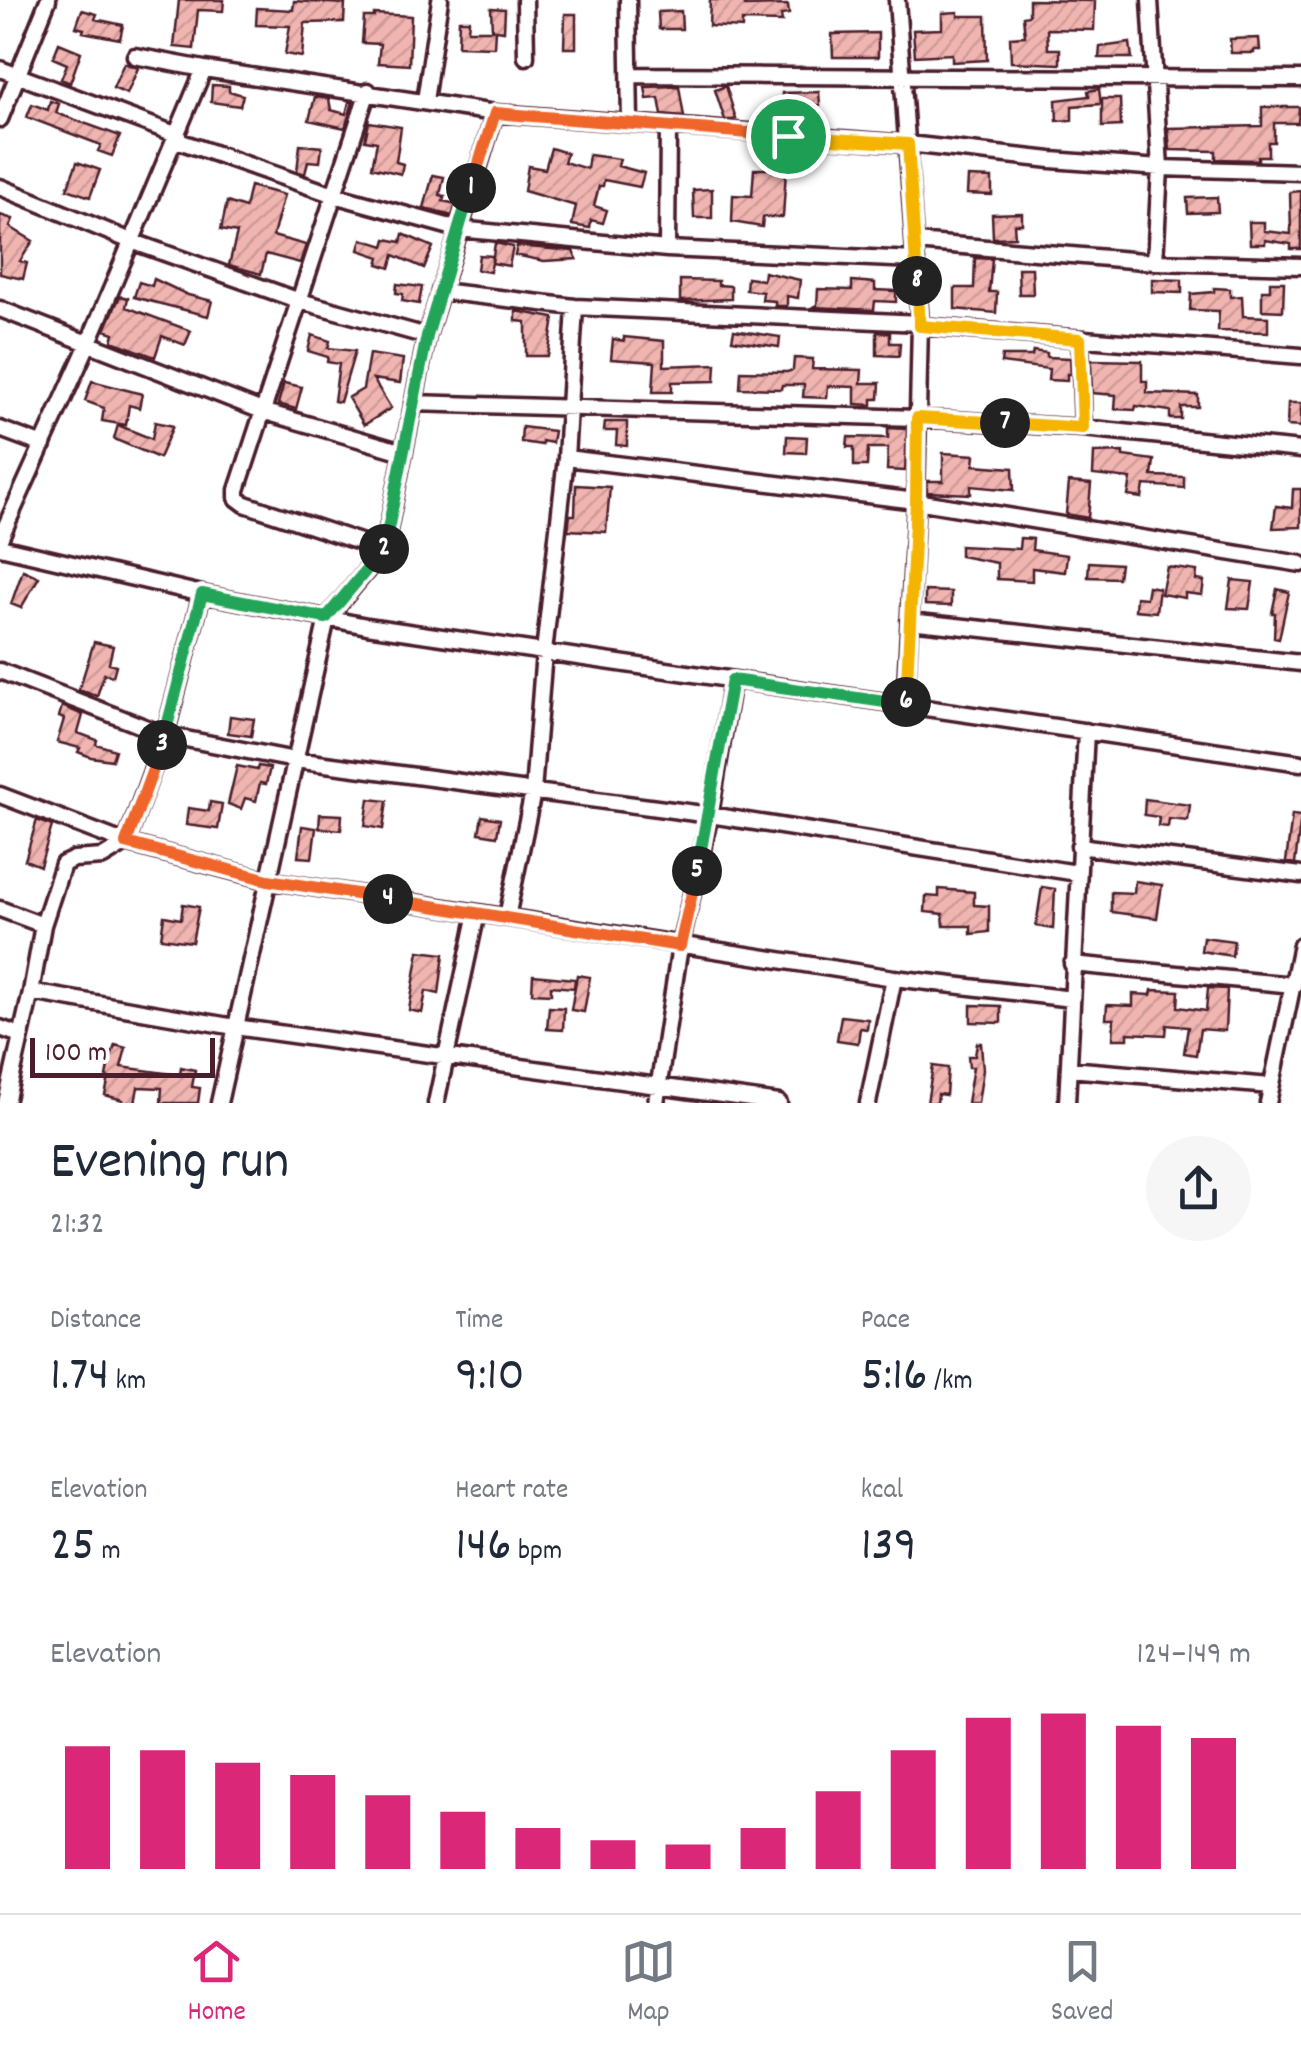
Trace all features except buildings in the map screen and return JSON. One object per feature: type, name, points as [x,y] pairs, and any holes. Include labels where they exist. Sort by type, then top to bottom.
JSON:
[{"type":"street","points":[[0,118],[48,0]]},
{"type":"street","points":[[425,101],[440,0]]},
{"type":"street","points":[[525,0],[526,57]]},
{"type":"street","points":[[628,0],[630,123]]},
{"type":"street","points":[[898,0],[920,324],[906,705]]},
{"type":"street","points":[[1150,0],[1160,168],[1155,262]]},
{"type":"street","points":[[135,56],[495,113],[908,144],[1160,168],[1301,172]]},
{"type":"street","points":[[0,539],[89,342],[204,68]]},
{"type":"street","points":[[0,69],[334,195],[458,229],[667,249],[916,260]]},
{"type":"street","points":[[630,75],[1301,79]]},
{"type":"street","points":[[368,92],[237,490],[238,498],[245,504],[384,550]]},
{"type":"street","points":[[220,1103],[326,618],[384,550],[427,336],[495,113]]},
{"type":"street","points":[[667,249],[668,128]]},
{"type":"street","points":[[0,187],[131,240],[300,300],[427,336]]},
{"type":"street","points":[[914,242],[1155,262],[1301,266]]},
{"type":"street","points":[[440,291],[575,307],[920,324],[1301,356]]},
{"type":"street","points":[[506,917],[533,792],[566,458],[575,307]]},
{"type":"street","points":[[0,308],[262,412],[403,452]]},
{"type":"street","points":[[1080,339],[1083,428]]},
{"type":"street","points":[[413,403],[917,418],[1083,428],[1301,450]]},
{"type":"street","points":[[0,429],[43,444]]},
{"type":"street","points":[[566,458],[916,501],[1301,564]]},
{"type":"street","points":[[0,547],[326,618],[1301,763]]},
{"type":"street","points":[[6,1103],[44,925],[62,864],[103,857],[126,843],[165,736],[202,594]]},
{"type":"street","points":[[909,621],[1301,664]]},
{"type":"street","points":[[0,671],[165,736],[295,760],[710,815],[1078,873]]},
{"type":"street","points":[[657,1096],[680,946],[710,815],[732,680]]},
{"type":"street","points":[[1067,1103],[1086,731]]},
{"type":"street","points":[[0,794],[126,843],[268,880],[894,978],[1072,998]]},
{"type":"street","points":[[1079,846],[1301,875]]},
{"type":"street","points":[[0,909],[44,925]]},
{"type":"street","points":[[436,1103],[477,913]]},
{"type":"street","points":[[1268,1103],[1301,945]]},
{"type":"street","points":[[1072,964],[1294,985]]},
{"type":"street","points":[[868,1103],[894,978]]},
{"type":"street","points":[[32,992],[235,1027],[445,1056],[657,1096],[779,1103]]},
{"type":"street","points":[[0,1028],[20,1035]]},
{"type":"street","points":[[1069,1069],[1271,1086]]},
{"type":"route","points":[[495,113],[788,136],[908,144],[920,326],[1080,339],[1083,428],[917,418],[906,705],[732,680],[710,815],[680,946],[268,880],[126,843],[165,736],[202,594],[326,618],[384,550],[427,336],[495,113]]}]
